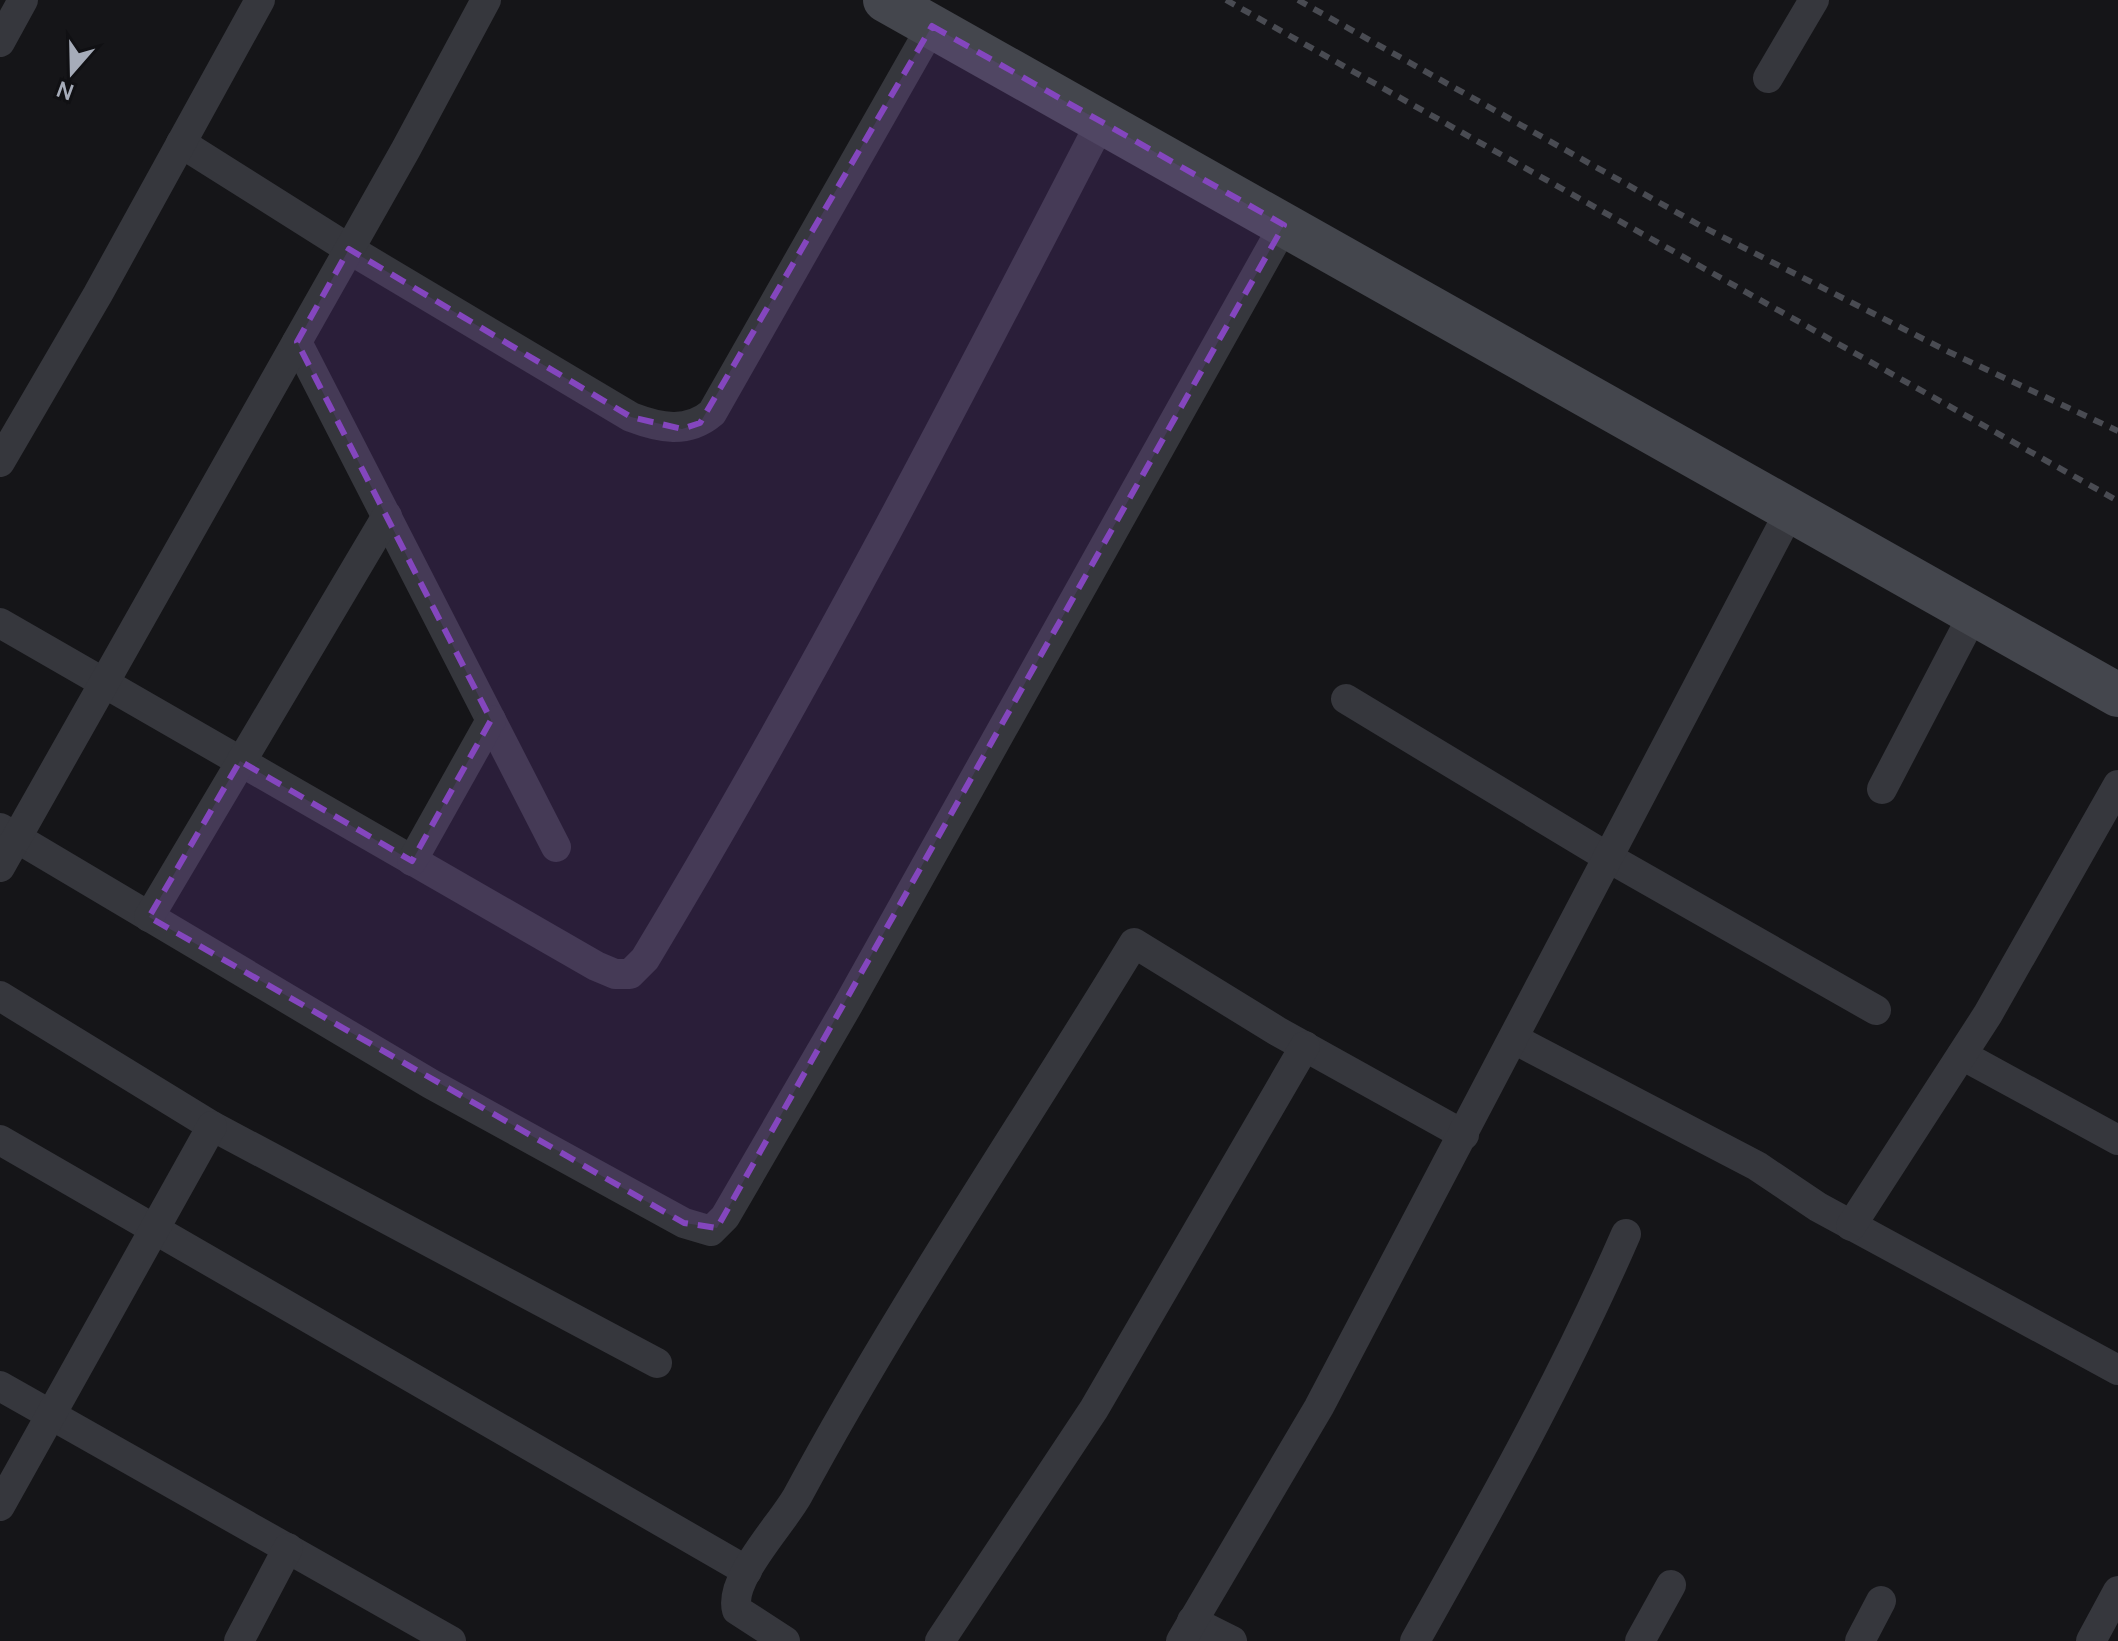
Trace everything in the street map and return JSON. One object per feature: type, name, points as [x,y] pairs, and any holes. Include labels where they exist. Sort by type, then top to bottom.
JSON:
[{"type":"street","points":[[0,42],[23,0]]},
{"type":"street","points":[[0,462],[260,0]]},
{"type":"street","points":[[0,867],[9,833],[106,684],[486,0]]},
{"type":"street","points":[[885,0],[2118,695]]},
{"type":"street","points":[[1768,78],[1814,0]]},
{"type":"street","points":[[181,143],[349,249],[631,417],[649,424],[682,429],[700,423],[712,413],[932,26]]},
{"type":"street","points":[[0,623],[596,966],[615,974],[630,974],[638,969],[713,846],[899,507],[1101,122]]},
{"type":"street","points":[[9,833],[431,1084],[684,1223],[704,1230],[717,1228],[848,1005],[1284,225]]},
{"type":"street","points":[[297,342],[556,847]]},
{"type":"street","points":[[1232,1641],[1187,1631],[1319,1407],[1790,511]]},
{"type":"street","points":[[149,917],[387,516]]},
{"type":"street","points":[[1882,789],[1974,613]]},
{"type":"street","points":[[1346,699],[1609,858],[1876,1010]]},
{"type":"street","points":[[412,861],[491,720]]},
{"type":"street","points":[[1851,1226],[1962,1055],[2073,871],[2118,785]]},
{"type":"street","points":[[785,1641],[737,1610],[736,1594],[747,1571],[790,1511],[883,1346],[1134,943],[1305,1046],[1464,1135]]},
{"type":"street","points":[[0,996],[212,1126],[657,1363]]},
{"type":"street","points":[[1514,1039],[1757,1166],[1851,1226],[2118,1370]]},
{"type":"street","points":[[940,1641],[1094,1409],[1305,1046]]},
{"type":"street","points":[[1962,1055],[2118,1140]]},
{"type":"street","points":[[0,1506],[53,1416],[212,1126]]},
{"type":"street","points":[[0,1140],[747,1571]]},
{"type":"street","points":[[1415,1641],[1510,1471],[1626,1234]]},
{"type":"street","points":[[0,1386],[451,1641]]},
{"type":"street","points":[[239,1641],[288,1548]]},
{"type":"street","points":[[1640,1641],[1671,1585]]},
{"type":"street","points":[[2091,1641],[2118,1591]]},
{"type":"street","points":[[1860,1641],[1881,1601]]},
{"type":"highlighted area","points":[[932,26],[1284,225],[717,1228],[684,1223],[149,917],[240,761],[412,861],[491,720],[297,342],[349,249],[631,417],[682,429],[700,423]]},
{"type":"railway","points":[[1226,0],[2118,501]]},
{"type":"railway","points":[[1298,0],[1701,226],[1949,352],[2118,431]]}]
